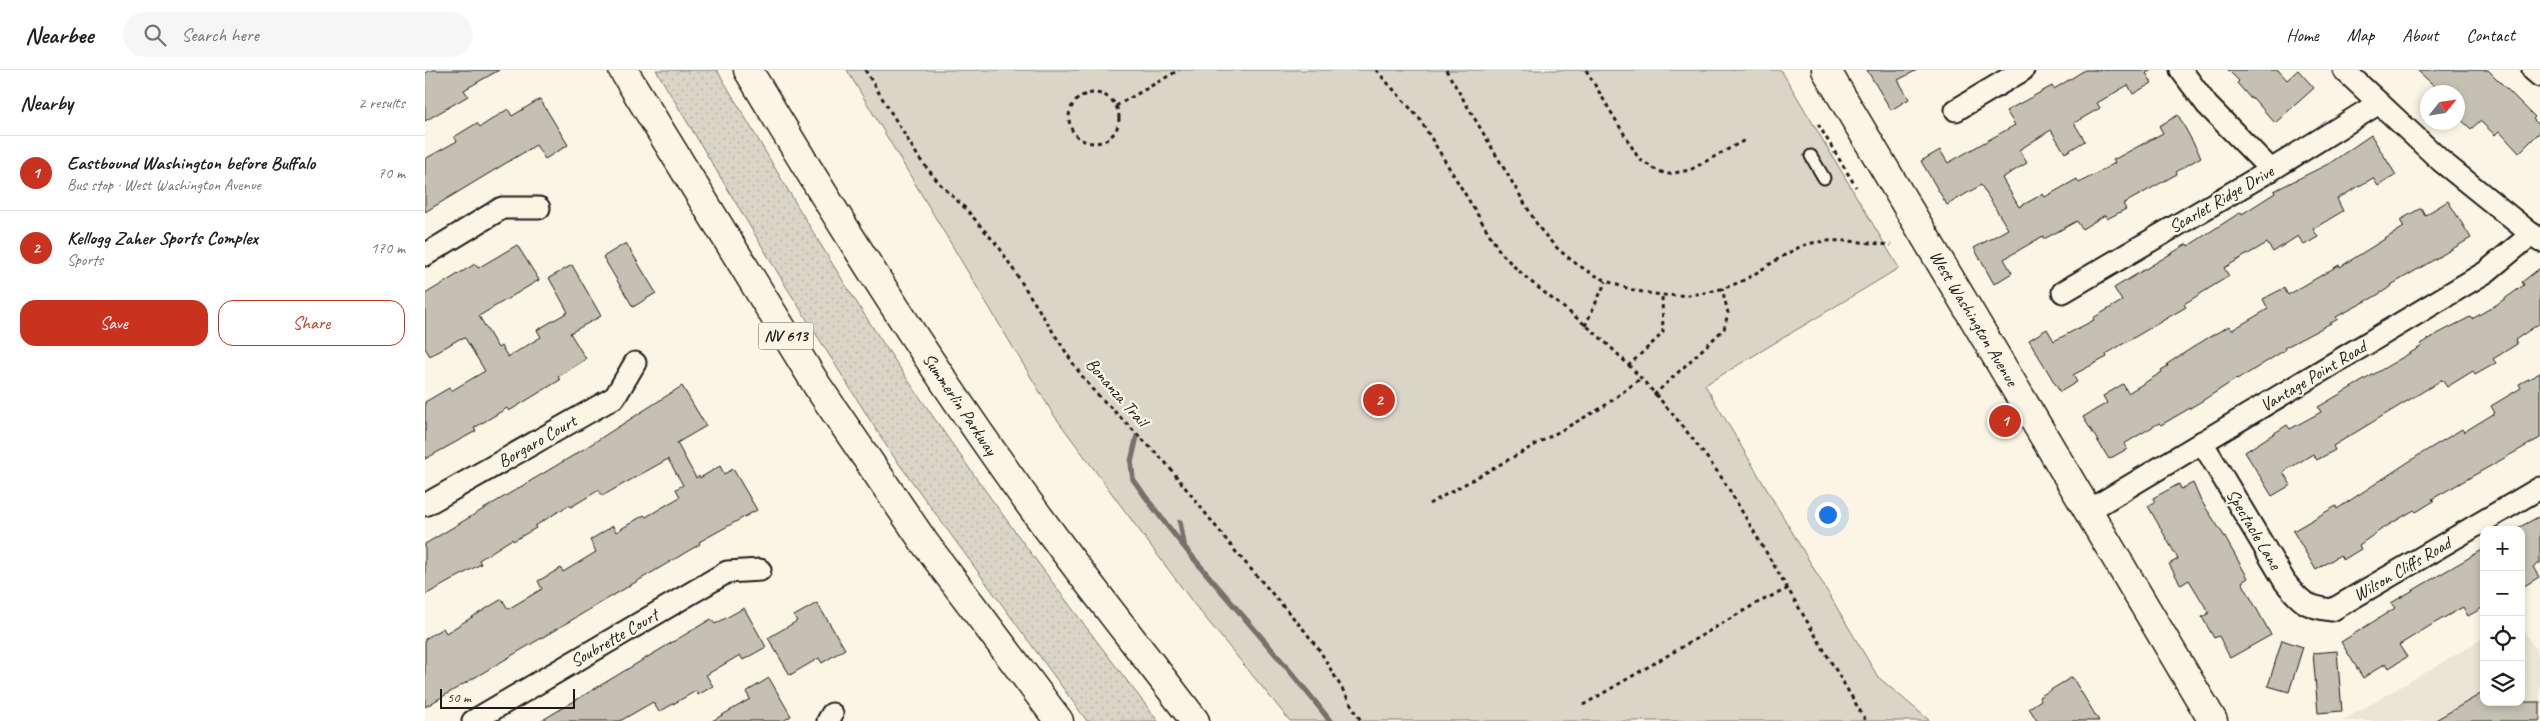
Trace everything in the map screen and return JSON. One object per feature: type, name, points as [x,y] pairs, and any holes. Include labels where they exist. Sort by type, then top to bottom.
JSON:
[{"type":"main road","name":"NV 613","points":[[623,70],[818,387],[962,594],[1059,721]]},
{"type":"main road","name":"Summerlin Parkway","points":[[749,70],[856,246],[982,437],[1055,538],[1195,721]]},
{"type":"main road","name":"West Washington Avenue","points":[[1826,70],[2213,721]]},
{"type":"main road","points":[[962,594],[1039,721]]},
{"type":"street","points":[[1956,110],[2023,70]]},
{"type":"street","points":[[2181,70],[2207,105],[2271,170]]},
{"type":"street","points":[[2343,70],[2441,161],[2536,237]]},
{"type":"street","points":[[2533,70],[2540,76]]},
{"type":"street","name":"Scarlet Ridge Drive","points":[[2063,292],[2271,170],[2379,103]]},
{"type":"street","points":[[425,254],[502,208],[539,208]]},
{"type":"street","name":"Vantage Point Road","points":[[2088,511],[2486,272],[2536,237]]},
{"type":"street","name":"Borgaro Court","points":[[425,505],[615,397],[635,363]]},
{"type":"street","name":"Spectacle Lane","points":[[2202,442],[2285,582],[2301,601],[2313,608]]},
{"type":"street","name":"Wilson Cliffs Road","points":[[2313,608],[2332,610],[2540,488]]},
{"type":"street","name":"Soubrette Court","points":[[473,721],[727,572],[760,570]]},
{"type":"lane","points":[[1811,156],[1824,178]]},
{"type":"path","name":"Bonanza Trail","points":[[865,70],[919,158],[939,183],[964,207],[999,247],[1076,368],[1092,389],[1165,462],[1236,552],[1304,630],[1320,651],[1361,721]]},
{"type":"path","points":[[1116,106],[1179,70]]},
{"type":"path","points":[[1376,70],[1419,118],[1508,262],[1585,326],[1628,366],[1699,445],[1724,480],[1866,721]]},
{"type":"path","points":[[1446,70],[1514,189],[1551,244],[1571,261],[1594,276],[1663,296],[1697,293],[1722,288],[1741,281],[1805,245],[1833,240],[1891,245]]},
{"type":"path","points":[[1586,70],[1639,159],[1653,169],[1668,174],[1690,170],[1745,140]]},
{"type":"path","points":[[1097,93],[1106,95],[1116,106],[1119,120],[1117,127],[1107,140],[1099,143],[1084,141],[1071,129],[1069,112],[1072,104],[1080,96],[1097,93]]},
{"type":"path","points":[[1818,124],[1855,187]]},
{"type":"path","points":[[1585,326],[1607,281]]},
{"type":"path","points":[[1654,395],[1724,330],[1728,313],[1722,288]]},
{"type":"path","points":[[1628,366],[1663,333],[1663,296]]},
{"type":"path","points":[[1429,504],[1603,407],[1640,379]]},
{"type":"path","points":[[1583,705],[1757,604],[1789,588]]},
{"type":"shaded area","points":[[656,70],[717,70],[838,274],[914,389],[1016,533],[1158,721],[1087,721],[889,450],[787,288]]},
{"type":"shaded area","points":[[847,70],[1781,70],[1899,268],[1705,385],[1878,677],[1930,721],[1290,721],[1194,604],[1053,414]]},
{"type":"shaded area","points":[[2525,632],[2540,658],[2540,721],[2342,721],[2480,640],[2480,706],[2525,706]]},
{"type":"building","points":[[432,70],[499,70],[464,90],[468,96],[425,121],[425,73]]},
{"type":"building","points":[[1867,70],[1917,70],[1898,80],[1909,99],[1891,110]]},
{"type":"building","points":[[2085,70],[2152,70],[2146,73],[2152,83],[2133,94],[2128,85],[2097,103],[2100,108],[2074,123],[2085,141],[2065,153],[2051,130],[2019,150],[2027,163],[2002,178],[2019,207],[2043,194],[2045,197],[2077,179],[2079,183],[2115,163],[2113,160],[2163,133],[2159,126],[2178,115],[2201,157],[2176,172],[2177,174],[2123,204],[2126,209],[2107,219],[2105,215],[2082,229],[2077,221],[2044,239],[2043,236],[2004,259],[2012,273],[1994,284],[1974,248],[2008,229],[1981,185],[1947,205],[1921,161],[1940,150],[1948,163],[2015,125],[2006,111],[2052,86],[2054,89]]},
{"type":"building","points":[[2228,70],[2278,70],[2287,80],[2298,70],[2314,88],[2275,123],[2253,98],[2251,99],[2237,83],[2239,81]]},
{"type":"building","points":[[2417,70],[2488,70],[2535,117],[2533,119],[2540,126],[2540,132],[2519,153],[2499,131],[2495,135],[2480,121],[2471,129],[2465,123],[2465,85],[2433,85]]},
{"type":"building","points":[[540,99],[568,145],[545,159],[536,145],[425,212],[425,159],[457,141],[454,137],[477,123],[480,127],[508,109],[512,116]]},
{"type":"building","points":[[2371,135],[2396,175],[2378,186],[2373,178],[2337,199],[2343,211],[2313,229],[2318,237],[2304,245],[2298,236],[2273,252],[2267,243],[2224,268],[2229,276],[2184,304],[2186,307],[2106,354],[2107,357],[2073,375],[2077,382],[2060,392],[2029,340],[2047,329],[2054,341],[2094,320],[2093,318],[2122,301],[2114,288],[2187,244],[2188,246],[2241,212],[2242,214],[2275,193],[2274,191],[2330,163]]},
{"type":"building","points":[[2448,201],[2471,238],[2374,297],[2336,317],[2338,319],[2284,348],[2285,350],[2202,401],[2124,444],[2127,449],[2109,459],[2083,417],[2107,403],[2103,396],[2123,384],[2128,393],[2162,372],[2161,370],[2168,366],[2167,364],[2206,339],[2229,326],[2232,330],[2268,309],[2263,299],[2284,288],[2288,295],[2339,265],[2340,267],[2404,227],[2400,220],[2421,208],[2425,215]]},
{"type":"building","points":[[626,243],[656,293],[633,307],[603,257]]},
{"type":"building","points":[[517,245],[539,280],[479,316],[498,348],[501,346],[508,357],[541,337],[537,330],[568,312],[549,278],[572,265],[601,316],[570,333],[586,359],[558,377],[560,380],[509,411],[507,408],[474,428],[476,431],[425,459],[425,402],[449,388],[451,391],[485,371],[465,338],[461,338],[430,356],[425,348],[425,294],[475,264],[478,268]]},
{"type":"building","points":[[2540,268],[2540,323],[2515,340],[2517,344],[2493,359],[2496,363],[2475,375],[2473,371],[2447,387],[2442,380],[2333,446],[2335,450],[2317,460],[2313,454],[2283,472],[2291,485],[2272,496],[2245,452],[2287,425],[2290,429],[2321,412],[2318,407],[2422,346],[2421,344],[2439,333],[2470,317],[2472,319],[2496,305],[2524,285],[2522,282]]},
{"type":"building","points":[[2540,373],[2540,438],[2432,499],[2434,501],[2416,512],[2414,510],[2382,529],[2359,545],[2361,549],[2343,560],[2340,555],[2316,570],[2293,531],[2336,506],[2337,509],[2419,455],[2462,429],[2464,432],[2495,413],[2491,406],[2521,388],[2519,384]]},
{"type":"building","points":[[682,386],[706,426],[677,443],[696,478],[699,476],[700,478],[720,466],[724,474],[733,469],[757,510],[699,542],[700,544],[425,707],[425,639],[443,628],[446,633],[502,599],[508,609],[542,589],[538,581],[561,568],[563,572],[596,552],[590,540],[613,526],[616,532],[680,497],[676,489],[683,485],[668,459],[602,496],[599,490],[571,507],[569,505],[535,526],[536,528],[513,541],[512,539],[479,560],[481,564],[425,595],[425,544],[579,452]]},
{"type":"building","points":[[2193,483],[2200,499],[2248,578],[2242,582],[2271,635],[2230,658],[2219,636],[2214,638],[2202,617],[2209,613],[2189,580],[2181,585],[2169,564],[2178,559],[2148,506],[2155,502],[2153,498],[2179,484],[2181,489]]},
{"type":"building","points":[[2540,516],[2540,563],[2533,567],[2539,577],[2525,586],[2525,526],[2522,526]]},
{"type":"building","points":[[2480,551],[2480,609],[2468,616],[2463,607],[2433,624],[2399,645],[2407,657],[2389,668],[2386,663],[2363,678],[2341,642],[2395,608],[2391,603]]},
{"type":"building","points":[[817,603],[845,649],[822,663],[819,658],[790,675],[768,638],[797,621],[794,616]]},
{"type":"building","points":[[744,608],[766,647],[743,660],[740,655],[706,675],[713,686],[698,695],[696,691],[659,712],[653,702],[620,721],[541,721],[711,619],[715,624]]},
{"type":"building","points":[[2282,640],[2303,647],[2289,692],[2268,686]]},
{"type":"building","points":[[2337,651],[2342,711],[2318,713],[2313,653]]},
{"type":"building","points":[[2072,677],[2099,721],[2037,721],[2029,708],[2041,700],[2039,697]]},
{"type":"building","points":[[769,678],[791,716],[783,721],[712,721],[750,699],[746,692]]},
{"type":"building","points":[[2480,694],[2480,706],[2525,706],[2525,702],[2540,702],[2540,721],[2434,721]]},
{"type":"waterway","points":[[1137,436],[1131,462],[1133,479],[1180,541],[1330,721]]},
{"type":"waterway","points":[[1180,522],[1184,544]]},
{"type":"place","name":"Kellogg Zaher Sports Complex","points":[[1379,400]]},
{"type":"place","name":"Eastbound Washington before Buffalo","points":[[2005,421]]}]
